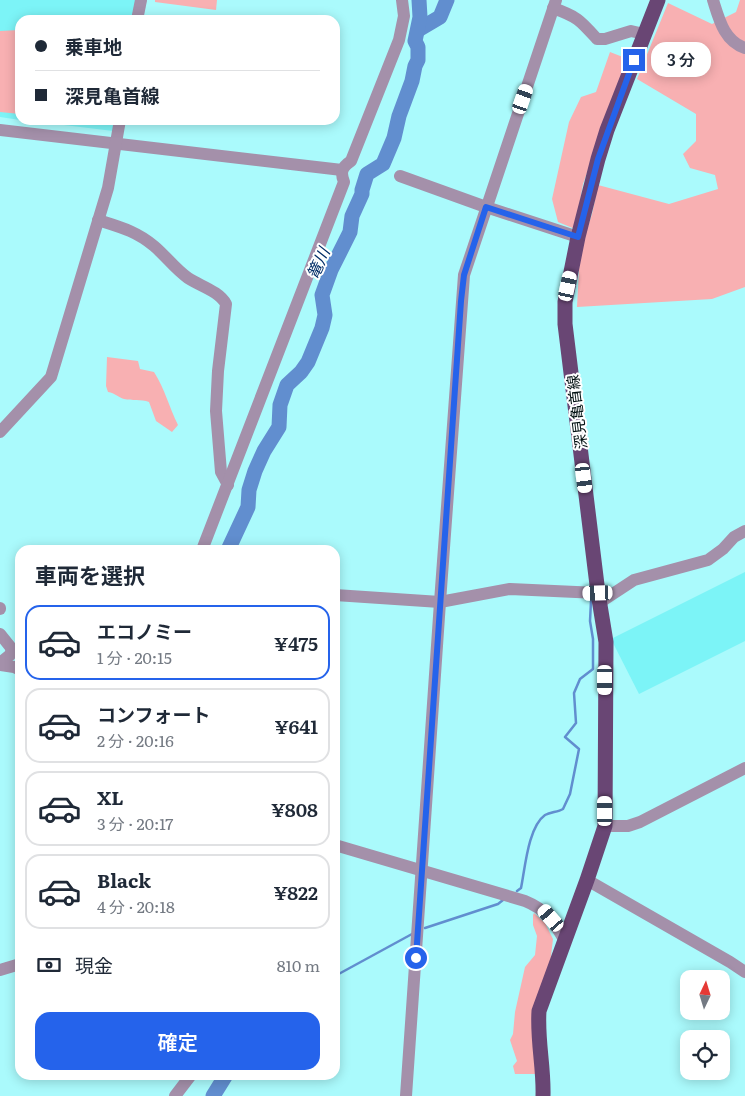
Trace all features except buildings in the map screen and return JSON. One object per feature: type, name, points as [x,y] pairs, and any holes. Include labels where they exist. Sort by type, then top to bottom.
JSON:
[{"type":"main road","name":"深見亀首線","points":[[543,1096],[543,1071],[538,1024],[539,1011],[587,880],[604,826],[606,642],[598,598],[565,324],[565,302],[578,237],[598,159],[658,0]]},
{"type":"street","points":[[138,15],[141,0]]},
{"type":"street","points":[[204,545],[344,182],[340,174],[344,166],[351,161],[399,40],[404,16],[402,0]]},
{"type":"street","points":[[713,0],[726,33],[738,46],[745,48]]},
{"type":"street","points":[[406,1096],[464,275],[555,4],[580,20],[597,39],[605,39],[631,31],[644,34]]},
{"type":"street","points":[[0,432],[51,377],[108,188],[119,125]]},
{"type":"street","points":[[0,130],[342,170]]},
{"type":"street","points":[[400,176],[578,237]]},
{"type":"street","points":[[98,220],[128,229],[146,240],[179,271],[221,297],[226,304],[218,371],[216,412],[221,472],[228,485]]},
{"type":"street","points":[[340,595],[440,602],[510,590],[598,598],[634,580],[708,560],[734,537],[745,531]]},
{"type":"street","points":[[0,664],[10,655],[6,642]]},
{"type":"street","points":[[0,664],[15,668]]},
{"type":"street","points":[[604,826],[628,826],[640,822],[745,768]]},
{"type":"street","points":[[340,847],[525,901],[537,906],[551,918],[565,940]]},
{"type":"street","points":[[587,880],[745,972]]},
{"type":"street","points":[[0,970],[15,966]]},
{"type":"street","points":[[175,1096],[187,1080]]},
{"type":"shaded area","points":[[0,0],[138,0],[135,15],[15,15],[15,119],[0,117]]},
{"type":"shaded area","points":[[155,0],[217,0],[216,10],[155,2]]},
{"type":"shaded area","points":[[740,0],[745,0],[745,287],[712,299],[577,307],[580,251],[592,214],[598,185],[669,204],[718,189],[715,175],[690,168],[683,154],[696,141],[696,114],[637,79],[668,3],[712,24],[736,12]]},
{"type":"shaded area","points":[[15,30],[15,114],[0,112],[0,31]]},
{"type":"shaded area","points":[[610,52],[628,59],[583,184],[575,229],[558,222],[552,199],[569,122],[581,97],[596,92]]},
{"type":"shaded area","points":[[64,125],[114,125],[113,131]]},
{"type":"shaded area","points":[[107,357],[138,361],[140,369],[154,372],[178,425],[172,432],[156,421],[149,402],[124,399],[108,392],[106,386]]},
{"type":"shaded area","points":[[745,572],[745,641],[639,694],[611,639]]},
{"type":"shaded area","points":[[534,913],[545,923],[553,939],[537,1074],[515,1074],[513,1066],[517,1061],[510,1040],[513,1034],[515,1012],[525,967],[535,955],[537,936],[533,925]]},
{"type":"waterway","name":"篭川","points":[[230,545],[248,507],[249,490],[255,471],[264,451],[279,427],[280,405],[287,385],[301,372],[308,362],[322,328],[325,315],[322,295],[331,270],[350,232],[352,216],[362,194],[367,174],[383,164],[394,138],[399,116],[418,60],[418,47],[415,41],[420,17],[419,0]]},
{"type":"waterway","name":"篭川","points":[[418,30],[440,17],[447,0]]},
{"type":"waterway","points":[[517,891],[521,888],[528,849],[539,821],[545,815],[563,809],[570,794],[579,749],[565,737],[576,723],[574,693],[580,679],[593,669],[593,639],[590,621],[591,601]]},
{"type":"waterway","points":[[425,928],[498,904],[503,900]]},
{"type":"waterway","points":[[340,973],[412,934]]},
{"type":"waterway","name":"篭川","points":[[213,1096],[223,1080]]},
{"type":"route","points":[[416,958],[464,275],[486,207],[578,237],[607,130],[634,60]]}]
